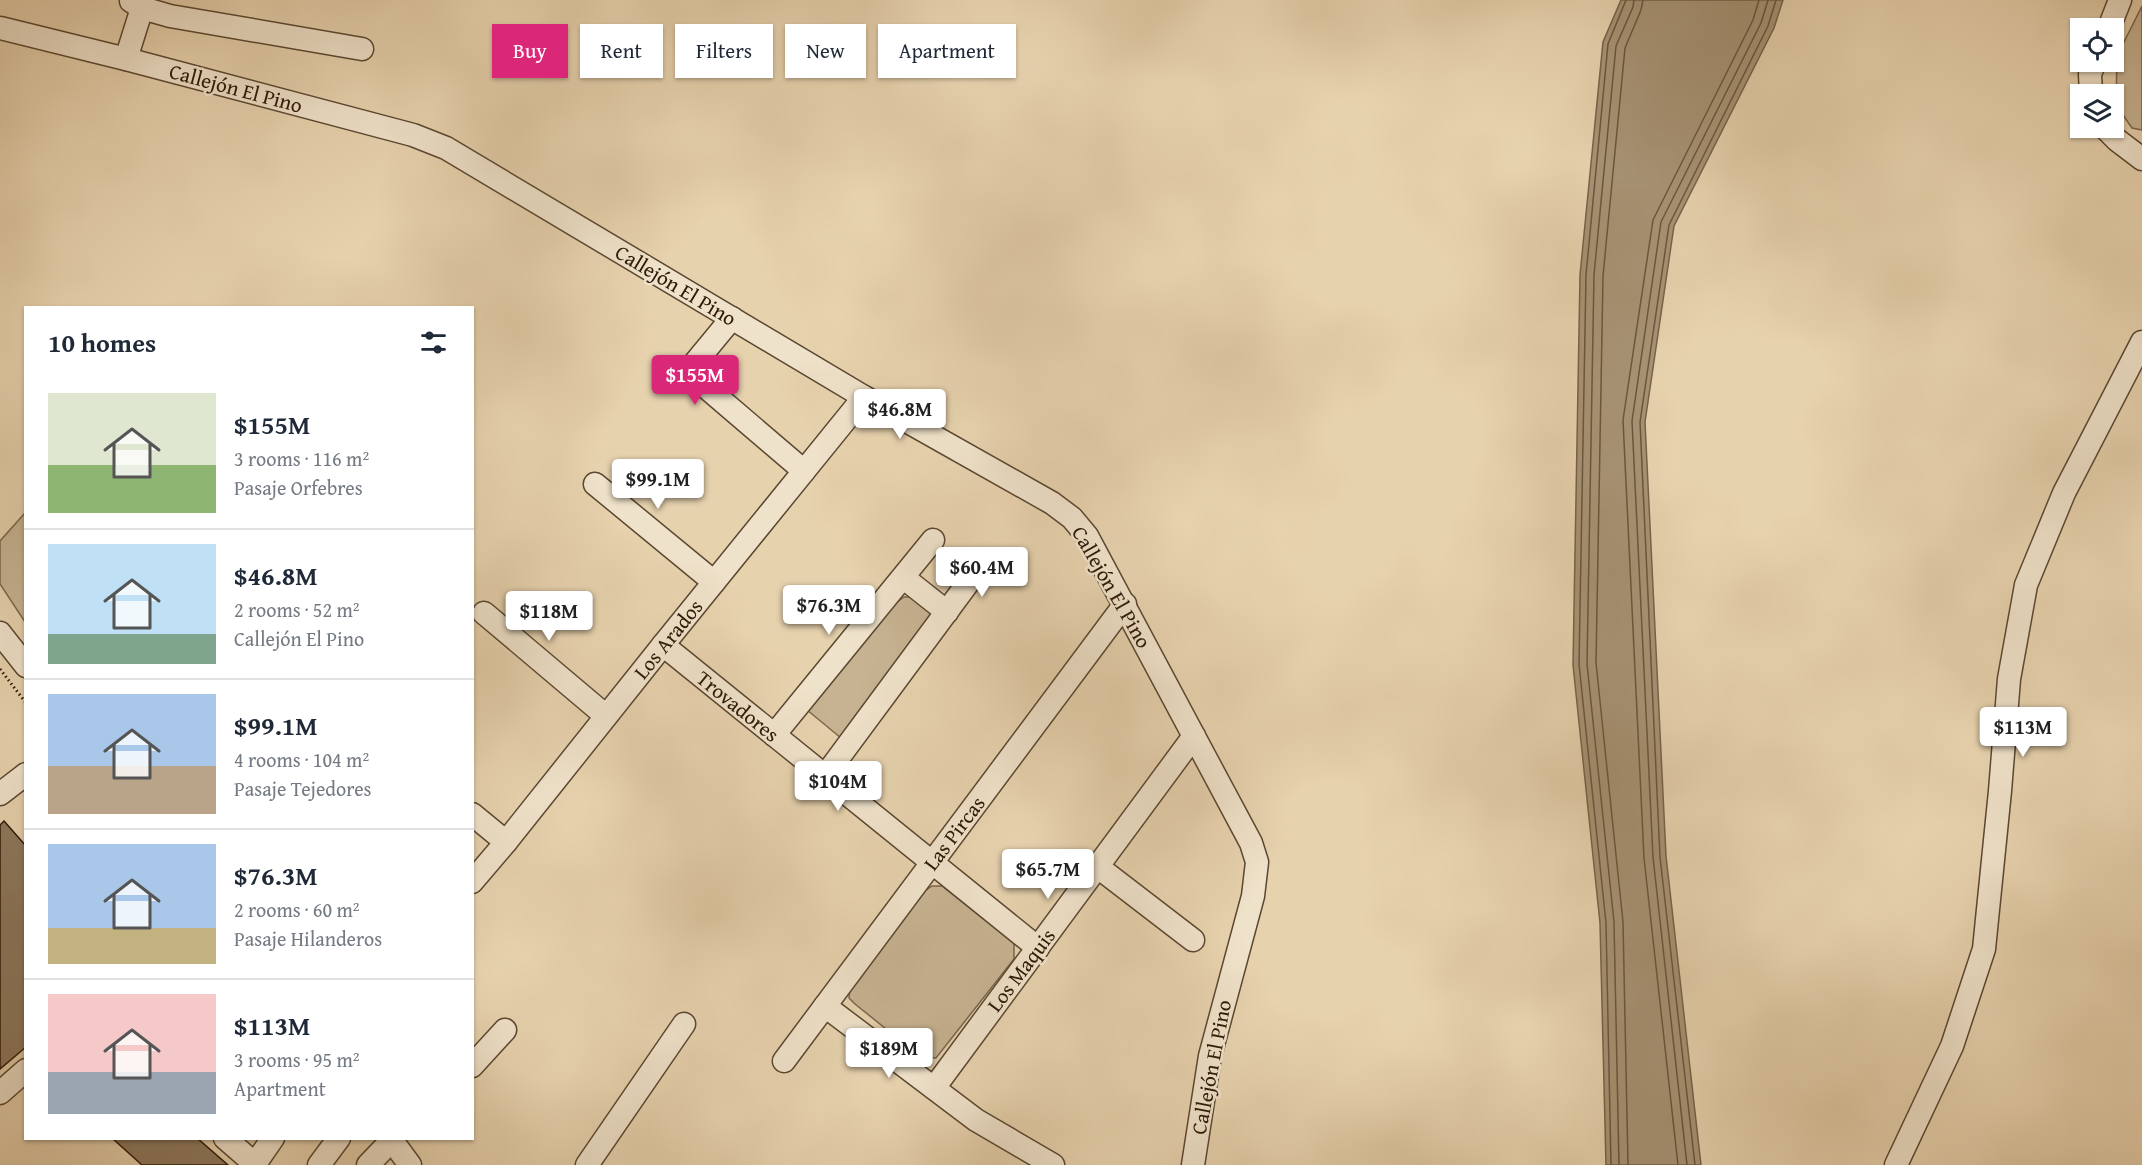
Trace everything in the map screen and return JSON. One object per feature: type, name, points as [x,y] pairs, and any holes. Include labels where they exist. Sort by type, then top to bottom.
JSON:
[{"type":"street","points":[[2113,18],[2120,0]]},
{"type":"street","points":[[126,59],[136,4],[170,16],[362,49]]},
{"type":"street","name":"Callejón El Pino","points":[[0,28],[413,135],[446,148],[864,397],[1062,510],[1087,536],[1125,604],[1251,843],[1257,862],[1253,896],[1210,1056],[1193,1165]]},
{"type":"street","points":[[2115,138],[2142,159]]},
{"type":"street","points":[[732,318],[694,364],[694,377],[804,471]]},
{"type":"street","points":[[1896,1165],[1952,1046],[1983,949],[2009,679],[2026,585],[2064,493],[2142,342]]},
{"type":"street","name":"Los Arados","points":[[474,880],[864,397]]},
{"type":"street","points":[[595,484],[714,582]]},
{"type":"street","points":[[774,735],[933,540]]},
{"type":"street","points":[[825,776],[986,560]]},
{"type":"street","points":[[904,578],[947,612]]},
{"type":"street","name":"Las Pircas","points":[[784,1061],[1125,604]]},
{"type":"street","points":[[484,613],[606,716]]},
{"type":"street","points":[[0,633],[24,663]]},
{"type":"street","name":"Trovadores","points":[[663,645],[1038,948]]},
{"type":"street","name":"Los Maquis","points":[[934,1088],[1194,736]]},
{"type":"street","points":[[0,794],[24,776]]},
{"type":"street","points":[[474,816],[506,842]]},
{"type":"street","points":[[1098,867],[1193,940]]},
{"type":"street","points":[[825,1006],[976,1120],[1053,1165]]},
{"type":"street","points":[[587,1165],[684,1024]]},
{"type":"street","points":[[474,1064],[505,1030]]},
{"type":"street","points":[[0,1093],[24,1072]]},
{"type":"street","points":[[227,1140],[256,1164],[272,1140]]},
{"type":"street","points":[[319,1165],[338,1140]]},
{"type":"street","points":[[368,1165],[400,1147]]},
{"type":"path","points":[[0,669],[24,700]]},
{"type":"shaded area","points":[[2142,6],[2142,130],[2132,128],[2124,116],[2124,84],[2116,84],[2117,72],[2124,72],[2124,42]]},
{"type":"shaded area","points":[[24,514],[24,620],[0,584],[0,541]]},
{"type":"shaded area","points":[[904,597],[912,597],[929,610],[931,616],[841,738],[807,710],[892,606]]},
{"type":"shaded area","points":[[932,886],[942,886],[1014,943],[1014,959],[936,1058],[921,1057],[849,998],[850,987],[922,893]]},
{"type":"water","points":[[1621,0],[1783,0],[1774,28],[1674,226],[1645,422],[1666,856],[1701,1165],[1606,1165],[1600,923],[1573,665],[1580,275],[1603,42]]},
{"type":"building","points":[[4,821],[24,844],[24,1049],[0,1069],[0,825]]},
{"type":"building","points":[[114,1140],[199,1140],[228,1165],[142,1165]]}]
